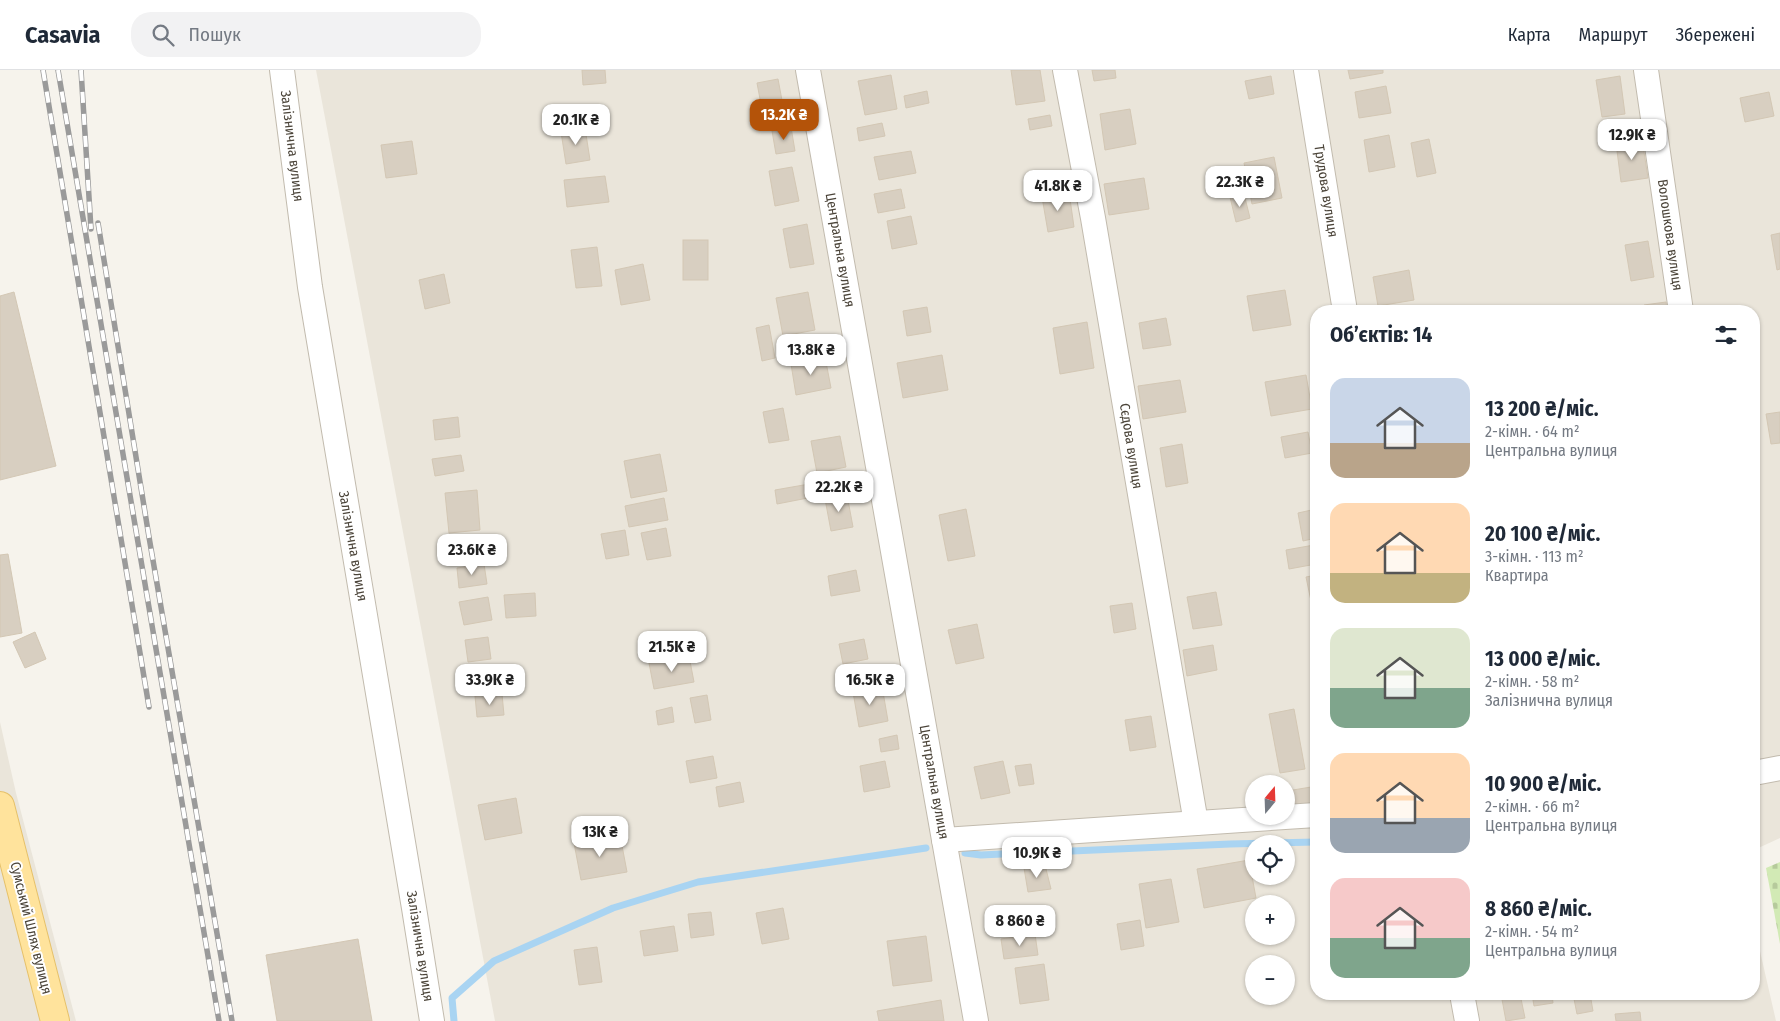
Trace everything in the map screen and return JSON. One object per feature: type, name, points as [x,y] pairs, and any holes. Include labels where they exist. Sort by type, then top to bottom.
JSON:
[{"type":"main road","name":"Сумський Шлях вулиця","points":[[0,806],[55,1021]]},
{"type":"street","name":"Залізнична вулиця","points":[[282,70],[310,287],[432,1021]]},
{"type":"street","name":"Центральна вулиця","points":[[808,70],[976,1021]]},
{"type":"street","name":"Сєдова вулиця","points":[[1064,70],[1093,218],[1196,823]]},
{"type":"street","name":"Трудова вулиця","points":[[1306,70],[1344,305]]},
{"type":"street","name":"Волошкова вулиця","points":[[1646,70],[1680,305]]},
{"type":"street","points":[[1760,772],[1780,768]]},
{"type":"street","points":[[944,840],[1310,815]]},
{"type":"street","points":[[1463,1000],[1467,1021]]},
{"type":"shaded area","points":[[316,70],[1780,70],[1780,838],[1760,847],[1760,305],[1310,305],[1310,1000],[1760,1000],[1760,951],[1776,1021],[495,1021]]},
{"type":"shaded area","points":[[0,722],[16,793],[76,1021],[0,1021]]},
{"type":"green space","points":[[1780,862],[1780,944],[1766,868]]},
{"type":"building","points":[[582,70],[605,70],[606,83],[583,85]]},
{"type":"building","points":[[1011,70],[1040,70],[1045,101],[1016,105]]},
{"type":"building","points":[[1092,70],[1115,70],[1116,78],[1094,81]]},
{"type":"building","points":[[1348,70],[1383,70],[1383,73],[1350,79]]},
{"type":"building","points":[[891,75],[897,109],[865,115],[858,81]]},
{"type":"building","points":[[1271,76],[1274,94],[1249,99],[1245,81]]},
{"type":"building","points":[[1620,76],[1625,114],[1602,117],[1596,80]]},
{"type":"building","points":[[778,79],[784,111],[763,115],[757,83]]},
{"type":"building","points":[[1386,86],[1391,113],[1359,118],[1355,92]]},
{"type":"building","points":[[927,91],[929,103],[906,108],[904,96]]},
{"type":"building","points":[[1769,92],[1774,116],[1745,122],[1740,98]]},
{"type":"building","points":[[1130,109],[1136,144],[1105,150],[1100,114]]},
{"type":"building","points":[[1050,115],[1052,126],[1030,130],[1028,119]]},
{"type":"building","points":[[882,123],[885,136],[859,141],[857,128]]},
{"type":"building","points":[[791,127],[795,151],[776,154],[772,131]]},
{"type":"building","points":[[585,128],[590,160],[566,164],[561,132]]},
{"type":"building","points":[[1389,135],[1395,167],[1369,172],[1364,140]]},
{"type":"building","points":[[1429,139],[1436,173],[1417,177],[1411,143]]},
{"type":"building","points":[[1642,139],[1648,178],[1621,182],[1616,143]]},
{"type":"building","points":[[412,141],[417,174],[386,178],[381,145]]},
{"type":"building","points":[[911,151],[916,173],[879,180],[874,157]]},
{"type":"building","points":[[1274,157],[1282,198],[1252,204],[1244,163]]},
{"type":"building","points":[[792,167],[799,201],[775,206],[769,171]]},
{"type":"building","points":[[605,176],[609,202],[567,207],[564,180]]},
{"type":"building","points":[[1144,178],[1149,209],[1109,215],[1104,184]]},
{"type":"building","points":[[901,189],[905,208],[878,213],[874,194]]},
{"type":"building","points":[[1069,192],[1074,227],[1048,232],[1042,197]]},
{"type":"building","points":[[1244,194],[1250,218],[1236,222],[1230,197]]},
{"type":"building","points":[[911,216],[917,244],[892,249],[887,221]]},
{"type":"building","points":[[807,224],[814,264],[790,268],[783,229]]},
{"type":"building","points":[[1780,233],[1780,269],[1777,270],[1771,235]]},
{"type":"building","points":[[683,240],[708,240],[708,280],[683,280]]},
{"type":"building","points":[[1648,241],[1654,277],[1631,281],[1625,245]]},
{"type":"building","points":[[597,247],[602,286],[576,288],[571,250]]},
{"type":"building","points":[[643,264],[650,300],[621,305],[615,270]]},
{"type":"building","points":[[1409,270],[1414,300],[1378,305],[1373,277]]},
{"type":"building","points":[[444,274],[450,303],[425,309],[419,280]]},
{"type":"building","points":[[1285,290],[1291,325],[1253,331],[1247,296]]},
{"type":"building","points":[[14,292],[56,466],[0,480],[0,296]]},
{"type":"building","points":[[808,292],[815,330],[783,336],[776,298]]},
{"type":"building","points":[[1666,302],[1666,305],[1644,305]]},
{"type":"building","points":[[927,307],[931,332],[907,336],[903,311]]},
{"type":"building","points":[[1166,318],[1171,345],[1143,349],[1139,323]]},
{"type":"building","points":[[1087,322],[1094,368],[1060,374],[1053,328]]},
{"type":"building","points":[[769,325],[775,358],[762,361],[756,328]]},
{"type":"building","points":[[942,355],[948,390],[903,398],[897,363]]},
{"type":"building","points":[[825,357],[831,388],[796,395],[791,364]]},
{"type":"building","points":[[1306,375],[1310,409],[1271,416],[1265,382]]},
{"type":"building","points":[[1180,380],[1186,412],[1143,419],[1138,386]]},
{"type":"building","points":[[783,408],[789,440],[769,443],[763,412]]},
{"type":"building","points":[[1780,412],[1780,443],[1771,444],[1766,414]]},
{"type":"building","points":[[458,417],[460,437],[435,440],[433,420]]},
{"type":"building","points":[[1308,432],[1310,453],[1285,458],[1281,437]]},
{"type":"building","points":[[840,436],[846,467],[817,473],[811,441]]},
{"type":"building","points":[[1182,444],[1188,483],[1166,487],[1160,448]]},
{"type":"building","points":[[660,454],[667,491],[631,498],[624,461]]},
{"type":"building","points":[[461,455],[464,471],[435,476],[432,459]]},
{"type":"building","points":[[815,483],[818,496],[777,504],[775,490]]},
{"type":"building","points":[[477,490],[480,530],[449,533],[445,493]]},
{"type":"building","points":[[847,495],[853,527],[831,531],[825,499]]},
{"type":"building","points":[[664,498],[668,520],[629,527],[625,506]]},
{"type":"building","points":[[966,509],[975,556],[948,561],[939,515]]},
{"type":"building","points":[[1310,510],[1310,539],[1303,541],[1298,513]]},
{"type":"building","points":[[666,528],[671,556],[647,560],[641,533]]},
{"type":"building","points":[[625,530],[629,555],[606,559],[601,534]]},
{"type":"building","points":[[1310,546],[1310,565],[1289,569],[1286,550]]},
{"type":"building","points":[[8,554],[22,633],[0,637],[0,555]]},
{"type":"building","points":[[484,564],[487,584],[459,588],[457,568]]},
{"type":"building","points":[[856,570],[860,591],[831,596],[828,576]]},
{"type":"building","points":[[1310,576],[1310,596],[1306,577]]},
{"type":"building","points":[[1216,592],[1222,625],[1193,629],[1187,597]]},
{"type":"building","points":[[535,593],[536,616],[506,618],[504,595]]},
{"type":"building","points":[[488,597],[492,620],[464,625],[459,602]]},
{"type":"building","points":[[1132,603],[1136,629],[1114,633],[1110,606]]},
{"type":"building","points":[[977,624],[984,658],[956,664],[948,630]]},
{"type":"building","points":[[35,632],[46,659],[25,668],[13,642]]},
{"type":"building","points":[[488,637],[491,659],[468,662],[465,640]]},
{"type":"building","points":[[864,639],[868,659],[843,664],[839,644]]},
{"type":"building","points":[[1213,645],[1217,670],[1187,676],[1183,650]]},
{"type":"building","points":[[689,656],[694,682],[654,689],[649,663]]},
{"type":"building","points":[[520,666],[522,681],[500,685],[498,670]]},
{"type":"building","points":[[882,686],[888,721],[859,727],[853,692]]},
{"type":"building","points":[[502,694],[504,715],[477,717],[475,696]]},
{"type":"building","points":[[707,695],[711,720],[695,723],[690,698]]},
{"type":"building","points":[[672,707],[674,722],[658,725],[656,711]]},
{"type":"building","points":[[1294,709],[1305,769],[1280,773],[1269,714]]},
{"type":"building","points":[[1151,716],[1156,747],[1130,751],[1125,720]]},
{"type":"building","points":[[897,735],[899,749],[881,752],[879,739]]},
{"type":"building","points":[[713,756],[717,778],[690,783],[686,761]]},
{"type":"building","points":[[885,761],[890,787],[864,792],[860,766]]},
{"type":"building","points":[[1003,761],[1010,793],[981,799],[974,767]]},
{"type":"building","points":[[1031,764],[1034,784],[1019,786],[1015,766]]},
{"type":"building","points":[[740,782],[744,802],[719,807],[716,787]]},
{"type":"building","points":[[1310,787],[1310,806],[1295,808],[1295,790]]},
{"type":"building","points":[[516,798],[522,833],[485,840],[478,805]]},
{"type":"building","points":[[620,835],[627,872],[581,880],[574,843]]},
{"type":"building","points":[[1245,861],[1245,885],[1254,885],[1255,895],[1245,895],[1245,900],[1204,908],[1197,869]]},
{"type":"building","points":[[1045,865],[1051,889],[1028,892],[1024,868]]},
{"type":"building","points":[[1171,879],[1179,922],[1146,928],[1139,884]]},
{"type":"building","points":[[783,908],[789,939],[762,944],[756,913]]},
{"type":"building","points":[[711,912],[714,935],[691,938],[688,914]]},
{"type":"building","points":[[1140,920],[1144,946],[1121,950],[1117,924]]},
{"type":"building","points":[[674,926],[678,951],[644,956],[640,931]]},
{"type":"building","points":[[1035,934],[1038,955],[1004,959],[1001,939]]},
{"type":"building","points":[[926,936],[932,981],[893,986],[887,941]]},
{"type":"building","points":[[358,939],[372,1021],[277,1021],[266,955]]},
{"type":"building","points":[[597,947],[602,982],[579,985],[574,950]]},
{"type":"building","points":[[1044,964],[1049,1000],[1020,1004],[1015,968]]},
{"type":"building","points":[[941,1000],[944,1021],[879,1021],[877,1011]]},
{"type":"building","points":[[1502,1000],[1521,1000],[1525,1018],[1506,1021]]},
{"type":"building","points":[[1533,1000],[1553,1000],[1553,1003],[1534,1006]]},
{"type":"building","points":[[1574,1000],[1591,1000],[1593,1011],[1577,1014]]},
{"type":"building","points":[[1640,1012],[1641,1021],[1616,1021],[1615,1014]]},
{"type":"waterway","points":[[965,853],[981,855],[1310,842]]},
{"type":"waterway","points":[[454,1021],[452,998],[494,961],[613,908],[698,882],[926,848]]},
{"type":"railway","points":[[43,70],[149,707]]},
{"type":"railway","points":[[58,70],[219,1021]]},
{"type":"railway","points":[[81,70],[91,229]]},
{"type":"railway","points":[[98,223],[149,537],[232,1021]]}]
